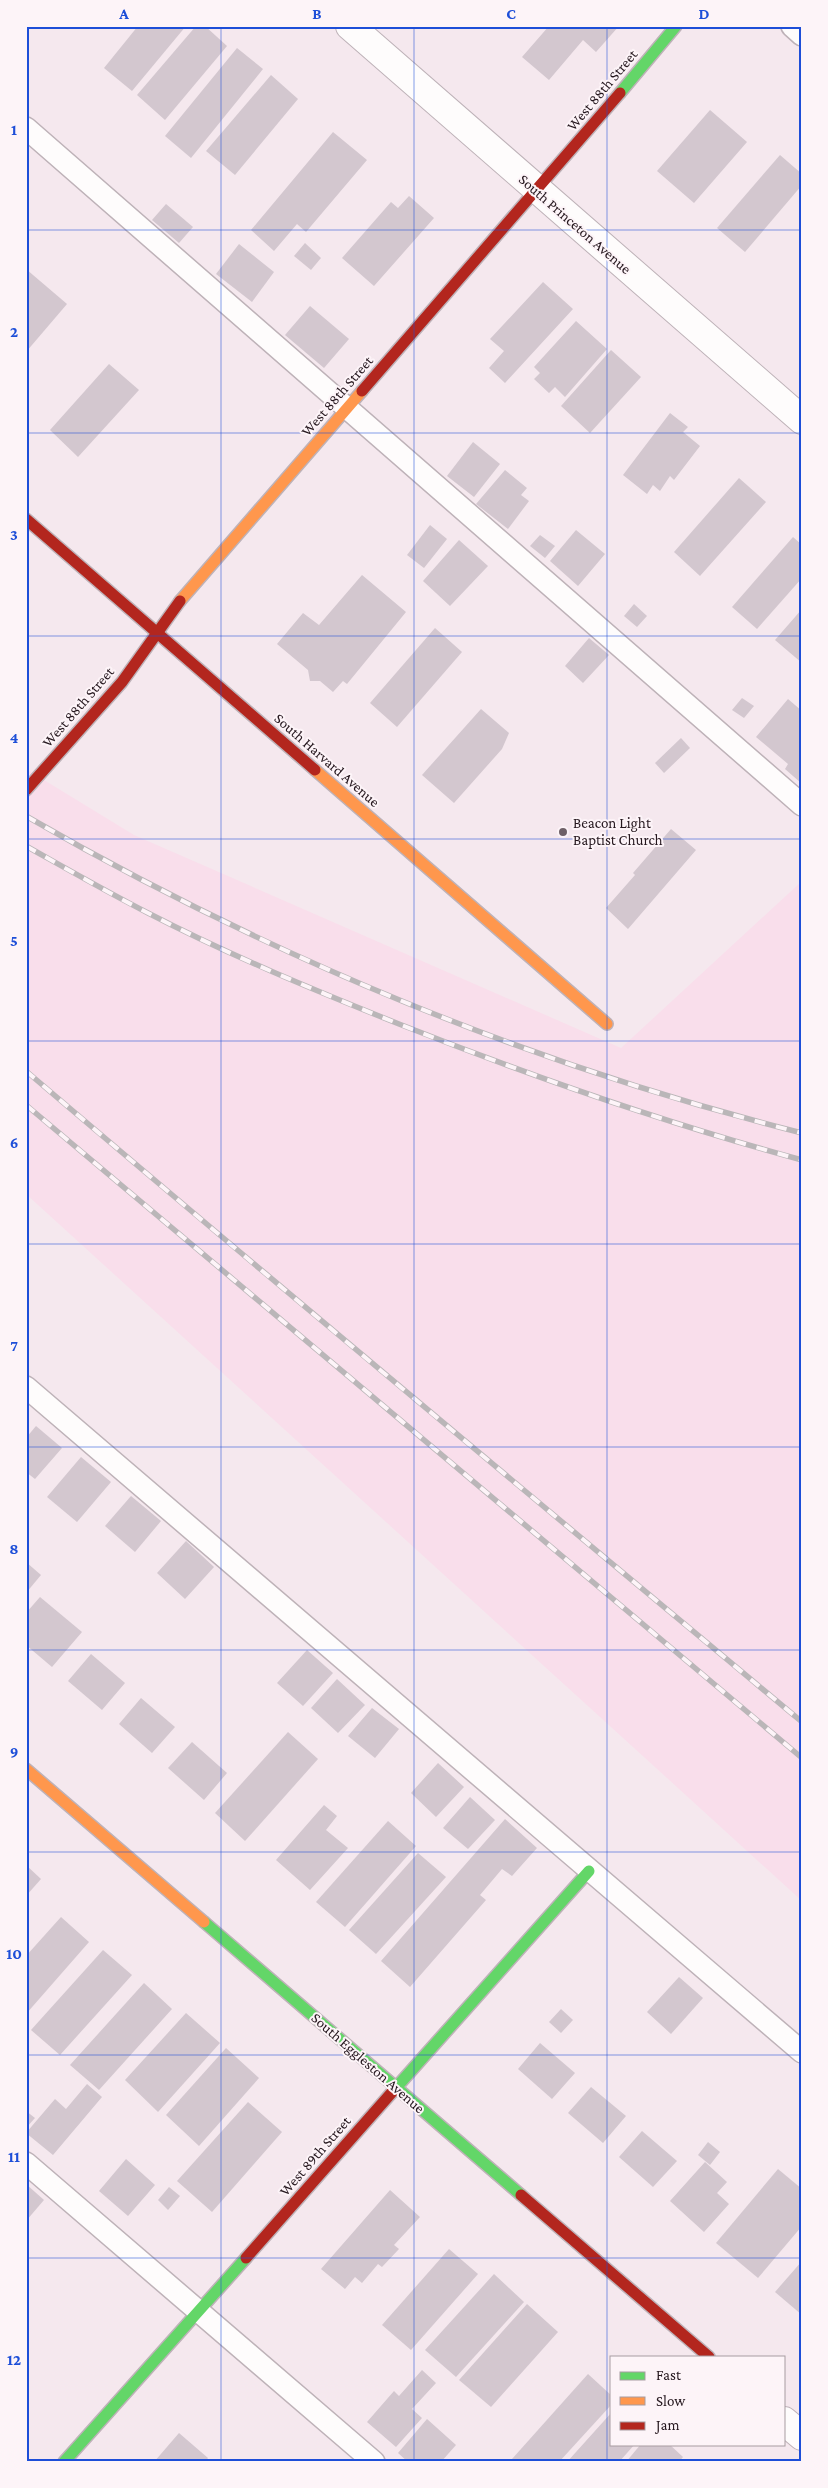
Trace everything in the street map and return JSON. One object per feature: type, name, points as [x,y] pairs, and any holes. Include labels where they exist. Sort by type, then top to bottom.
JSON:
[{"type":"street","name":"South Princeton Avenue","points":[[350,26],[537,191],[802,420]]},
{"type":"street","name":"West 88th Street","points":[[26,790],[122,682],[182,598],[537,191],[676,26]]},
{"type":"street","name":"South Harvard Avenue","points":[[26,519],[607,1024]]},
{"type":"street","name":"South Eggleston Avenue","points":[[26,1769],[709,2356]]},
{"type":"street","name":"West 89th Street","points":[[64,2462],[589,1871]]},
{"type":"street","points":[[786,2423],[802,2436]]},
{"type":"lane","points":[[792,26],[802,35]]},
{"type":"lane","points":[[26,128],[802,805]]},
{"type":"lane","points":[[26,1387],[802,2052]]},
{"type":"lane","points":[[26,2162],[374,2462]]},
{"type":"shaded area","points":[[26,769],[134,835],[621,1048],[802,881],[802,1901],[26,1194]]},
{"type":"building","points":[[138,26],[186,26],[132,91],[104,68]]},
{"type":"building","points":[[196,26],[205,26],[227,46],[165,120],[137,95]]},
{"type":"building","points":[[549,26],[619,26],[596,52],[583,40],[549,80],[522,57]]},
{"type":"building","points":[[237,48],[263,69],[191,158],[165,136]]},
{"type":"building","points":[[271,75],[298,99],[235,175],[206,151]]},
{"type":"building","points":[[710,110],[747,142],[694,203],[657,171]]},
{"type":"building","points":[[333,132],[367,160],[306,232],[297,224],[274,251],[251,230]]},
{"type":"building","points":[[780,155],[802,174],[802,185],[745,252],[717,228]]},
{"type":"building","points":[[409,196],[434,218],[374,286],[342,258],[391,202],[398,208]]},
{"type":"building","points":[[166,204],[193,227],[179,243],[152,220]]},
{"type":"building","points":[[305,243],[321,258],[311,270],[294,256]]},
{"type":"building","points":[[239,244],[274,272],[252,302],[216,274]]},
{"type":"building","points":[[26,269],[67,304],[26,352]]},
{"type":"building","points":[[543,282],[573,309],[505,383],[489,368],[504,351],[490,339]]},
{"type":"building","points":[[310,306],[349,339],[324,368],[285,335]]},
{"type":"building","points":[[576,321],[607,349],[565,397],[555,387],[549,393],[534,379],[540,373],[534,367]]},
{"type":"building","points":[[611,350],[641,377],[590,433],[561,406]]},
{"type":"building","points":[[109,364],[139,390],[78,457],[50,430]]},
{"type":"building","points":[[670,413],[688,427],[683,432],[700,446],[674,480],[670,476],[660,491],[653,485],[647,494],[623,475]]},
{"type":"building","points":[[473,442],[500,464],[474,497],[447,476]]},
{"type":"building","points":[[505,470],[527,488],[521,495],[529,501],[508,529],[476,504]]},
{"type":"building","points":[[739,478],[766,502],[700,576],[674,552]]},
{"type":"building","points":[[430,525],[447,539],[424,568],[407,555]]},
{"type":"building","points":[[576,530],[605,554],[578,586],[550,561]]},
{"type":"building","points":[[540,535],[555,546],[545,558],[530,546]]},
{"type":"building","points":[[793,537],[802,545],[802,578],[757,629],[732,607]]},
{"type":"building","points":[[459,540],[488,566],[450,606],[423,581]]},
{"type":"building","points":[[362,575],[406,612],[347,684],[343,681],[333,692],[320,681],[310,681],[308,670],[277,644],[303,613],[319,625]]},
{"type":"building","points":[[634,604],[647,616],[637,627],[624,616]]},
{"type":"building","points":[[802,609],[802,663],[775,640]]},
{"type":"building","points":[[435,628],[462,652],[397,727],[370,703]]},
{"type":"building","points":[[589,638],[609,655],[583,683],[565,666]]},
{"type":"building","points":[[742,698],[754,706],[744,718],[732,710]]},
{"type":"building","points":[[788,699],[802,711],[801,783],[785,769],[788,764],[756,737]]},
{"type":"building","points":[[481,709],[509,733],[502,749],[454,803],[422,775]]},
{"type":"building","points":[[681,738],[690,748],[664,773],[655,763]]},
{"type":"building","points":[[671,829],[696,850],[628,929],[606,908]]},
{"type":"building","points":[[36,1426],[62,1448],[35,1479],[26,1472],[26,1438]]},
{"type":"building","points":[[81,1457],[111,1482],[77,1522],[47,1497]]},
{"type":"building","points":[[131,1496],[161,1521],[135,1552],[105,1526]]},
{"type":"building","points":[[186,1541],[214,1567],[185,1599],[157,1573]]},
{"type":"building","points":[[26,1562],[41,1575],[26,1593]]},
{"type":"building","points":[[40,1597],[82,1632],[52,1667],[26,1645],[26,1613]]},
{"type":"building","points":[[307,1650],[333,1673],[303,1706],[277,1683]]},
{"type":"building","points":[[91,1654],[125,1683],[102,1710],[68,1681]]},
{"type":"building","points":[[337,1679],[365,1705],[338,1733],[311,1708]]},
{"type":"building","points":[[141,1698],[175,1727],[152,1753],[119,1724]]},
{"type":"building","points":[[372,1708],[399,1729],[375,1758],[348,1736]]},
{"type":"building","points":[[288,1732],[318,1759],[245,1841],[215,1813]]},
{"type":"building","points":[[192,1742],[227,1773],[204,1800],[168,1768]]},
{"type":"building","points":[[438,1763],[464,1787],[436,1817],[411,1793]]},
{"type":"building","points":[[470,1797],[495,1820],[468,1849],[443,1828]]},
{"type":"building","points":[[324,1805],[337,1816],[326,1830],[348,1848],[310,1890],[276,1860]]},
{"type":"building","points":[[505,1819],[537,1848],[512,1876],[502,1869],[480,1895],[486,1900],[410,1987],[381,1961]]},
{"type":"building","points":[[388,1821],[416,1846],[345,1927],[316,1902]]},
{"type":"building","points":[[418,1853],[446,1877],[376,1954],[349,1930]]},
{"type":"building","points":[[26,1865],[41,1879],[26,1896]]},
{"type":"building","points":[[61,1917],[89,1942],[26,2014],[26,1956]]},
{"type":"building","points":[[103,1950],[132,1975],[60,2055],[31,2030]]},
{"type":"building","points":[[679,1977],[703,1998],[671,2034],[647,2012]]},
{"type":"building","points":[[144,1983],[172,2009],[99,2090],[70,2065]]},
{"type":"building","points":[[561,2009],[573,2020],[561,2033],[549,2022]]},
{"type":"building","points":[[186,2013],[220,2043],[158,2112],[125,2080]]},
{"type":"building","points":[[540,2043],[575,2073],[552,2099],[518,2069]]},
{"type":"building","points":[[226,2048],[259,2078],[199,2146],[166,2115]]},
{"type":"building","points":[[87,2084],[102,2097],[53,2155],[26,2133],[55,2099],[66,2109]]},
{"type":"building","points":[[591,2087],[626,2116],[603,2143],[568,2113]]},
{"type":"building","points":[[248,2102],[282,2132],[212,2212],[177,2181]]},
{"type":"building","points":[[26,2111],[35,2118],[26,2128]]},
{"type":"building","points":[[642,2131],[677,2161],[653,2187],[619,2157]]},
{"type":"building","points":[[708,2142],[720,2152],[710,2165],[698,2155]]},
{"type":"building","points":[[126,2159],[155,2185],[128,2216],[99,2191]]},
{"type":"building","points":[[705,2162],[727,2182],[717,2193],[729,2204],[704,2232],[670,2201]]},
{"type":"building","points":[[778,2169],[802,2189],[802,2226],[758,2278],[716,2243]]},
{"type":"building","points":[[26,2184],[44,2200],[26,2221]]},
{"type":"building","points":[[169,2187],[180,2196],[168,2210],[158,2200]]},
{"type":"building","points":[[390,2190],[420,2217],[394,2245],[399,2249],[382,2267],[378,2264],[362,2283],[355,2277],[345,2289],[321,2269]]},
{"type":"building","points":[[449,2249],[478,2274],[411,2350],[382,2325]]},
{"type":"building","points":[[802,2261],[802,2315],[775,2292]]},
{"type":"building","points":[[494,2274],[524,2302],[456,2377],[425,2350]]},
{"type":"building","points":[[527,2304],[558,2332],[491,2407],[459,2380]]},
{"type":"building","points":[[422,2370],[436,2383],[412,2409],[422,2418],[396,2447],[367,2422],[394,2391],[399,2396]]},
{"type":"building","points":[[588,2374],[610,2394],[610,2406],[559,2462],[516,2462],[512,2459]]},
{"type":"building","points":[[610,2414],[610,2446],[633,2446],[619,2462],[567,2462]]},
{"type":"building","points":[[427,2419],[456,2445],[441,2462],[408,2462],[398,2453]]},
{"type":"building","points":[[179,2433],[208,2458],[205,2462],[154,2462]]},
{"type":"building","points":[[639,2446],[671,2446],[683,2457],[679,2462],[626,2462]]},
{"type":"railway","points":[[26,816],[118,867],[211,915],[306,960],[403,1001],[501,1040],[600,1074],[701,1106],[802,1133]]},
{"type":"railway","points":[[26,846],[117,897],[209,943],[367,1011],[498,1062],[599,1098],[751,1146],[802,1160]]},
{"type":"railway","points":[[26,1071],[802,1722]]},
{"type":"railway","points":[[26,1105],[802,1758]]},
{"type":"traffic: fast","points":[[620,93],[676,26]]},
{"type":"traffic: fast","points":[[394,2090],[589,1871]]},
{"type":"traffic: fast","points":[[204,1922],[521,2195]]},
{"type":"traffic: fast","points":[[64,2462],[246,2258]]},
{"type":"traffic: slow","points":[[180,601],[362,391]]},
{"type":"traffic: slow","points":[[315,770],[607,1024]]},
{"type":"traffic: slow","points":[[26,1769],[204,1922]]},
{"type":"traffic: jam","points":[[362,391],[620,93]]},
{"type":"traffic: jam","points":[[26,519],[315,770]]},
{"type":"traffic: jam","points":[[26,790],[122,682],[180,601]]},
{"type":"traffic: jam","points":[[246,2258],[394,2090]]},
{"type":"traffic: jam","points":[[521,2195],[708,2356]]},
{"type":"place","name":"Beacon Light Baptist Church","points":[[563,832]]}]
